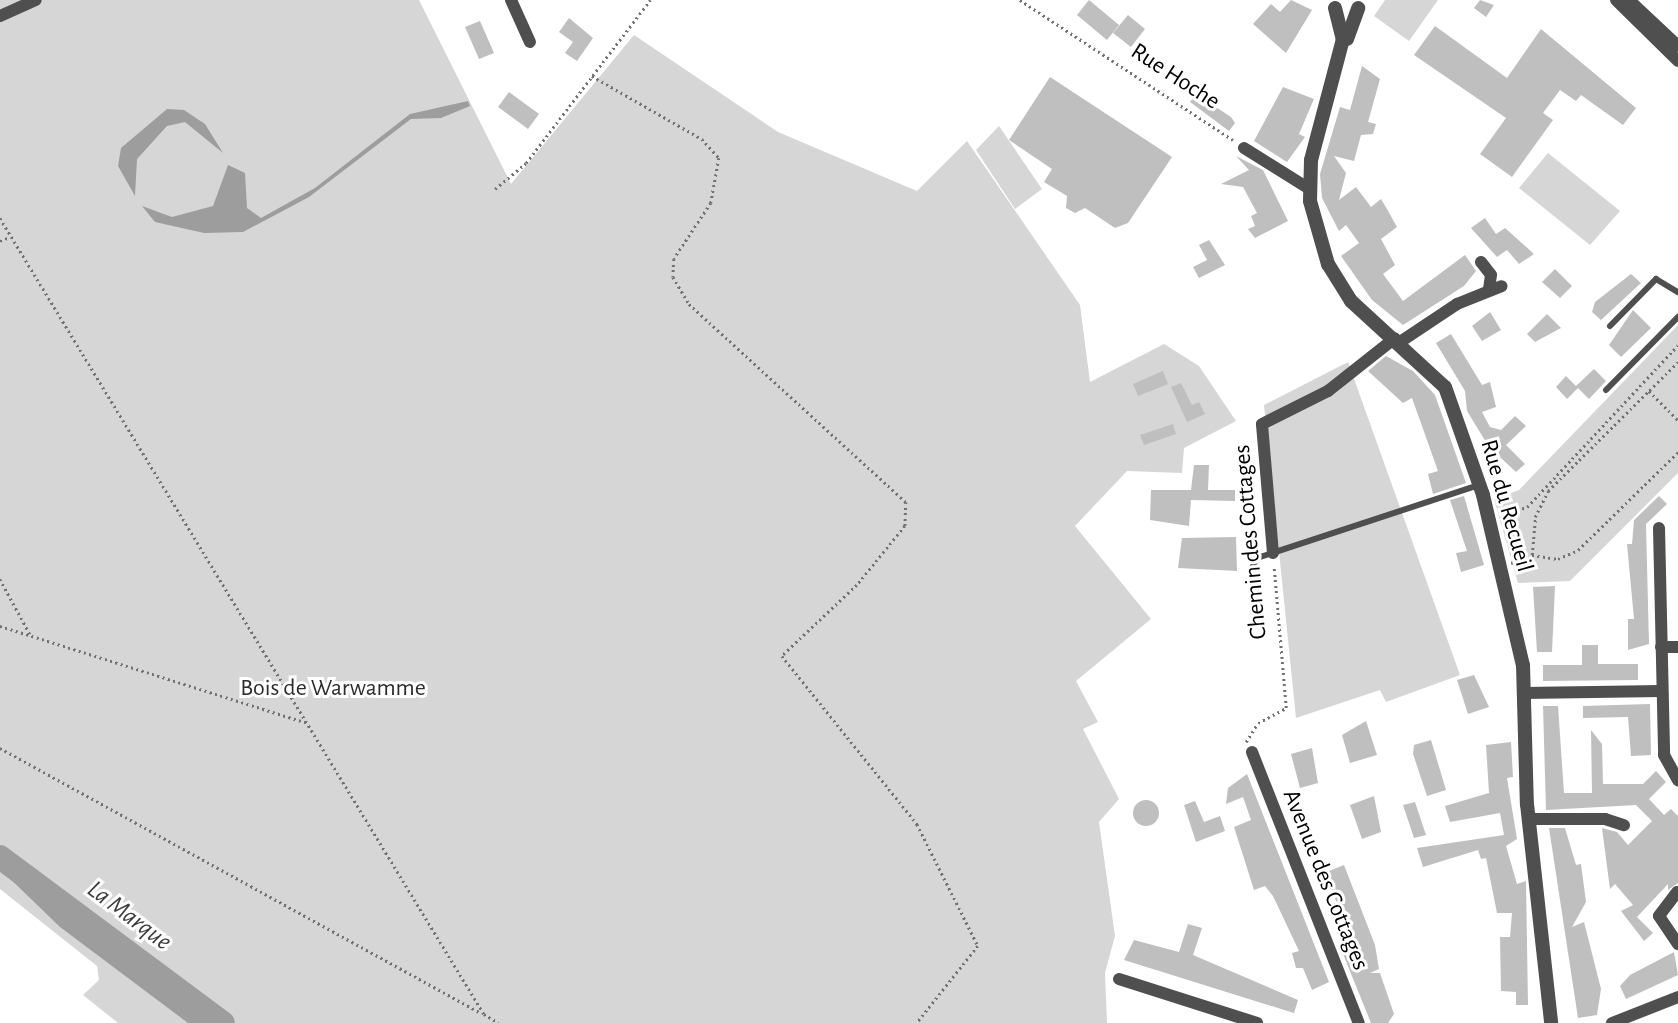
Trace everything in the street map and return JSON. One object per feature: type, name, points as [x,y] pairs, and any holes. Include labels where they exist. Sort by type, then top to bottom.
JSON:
[{"type":"street","points":[[0,16],[36,0]]},
{"type":"street","points":[[511,0],[530,42]]},
{"type":"street","points":[[1616,0],[1678,61]]},
{"type":"street","points":[[1629,0],[1678,46]]},
{"type":"street","points":[[1244,148],[1308,188],[1340,56],[1343,31],[1332,4],[1361,4],[1340,56]]},
{"type":"street","name":"Rue du Recueil","points":[[1308,188],[1334,275],[1350,301],[1397,340],[1445,387],[1489,518],[1497,547],[1524,693],[1529,819],[1551,1023]]},
{"type":"street","points":[[1397,340],[1496,288],[1491,275],[1481,262]]},
{"type":"street","name":"Chemin des Cottages","points":[[1273,553],[1262,424],[1328,391],[1397,340]]},
{"type":"street","points":[[1659,528],[1664,755],[1678,780]]},
{"type":"street","points":[[1661,648],[1678,647]]},
{"type":"street","points":[[1524,693],[1662,691]]},
{"type":"street","name":"Avenue des Cottages","points":[[1252,752],[1359,1023]]},
{"type":"street","points":[[1529,819],[1605,819],[1625,825]]},
{"type":"street","points":[[1677,891],[1659,916],[1678,944]]},
{"type":"street","points":[[1119,979],[1257,1023]]},
{"type":"street","points":[[1612,1023],[1678,996]]},
{"type":"lane","points":[[1610,326],[1656,279],[1678,292]]},
{"type":"lane","points":[[1606,390],[1678,317]]},
{"type":"lane","points":[[1255,618],[1252,568],[1257,558],[1479,485]]},
{"type":"path","points":[[495,188],[526,163],[650,0]]},
{"type":"path","name":"Rue Hoche","points":[[1020,0],[1244,148]]},
{"type":"path","points":[[593,76],[702,139],[719,158],[711,204],[674,259],[673,277],[689,304],[906,502],[905,526],[857,585],[782,656],[917,824],[978,946],[917,1023]]},
{"type":"path","points":[[0,218],[484,1014]]},
{"type":"path","points":[[0,241],[10,237]]},
{"type":"path","points":[[1489,518],[1527,507],[1678,345]]},
{"type":"path","points":[[1532,555],[1535,517],[1548,491],[1678,362]]},
{"type":"path","points":[[1649,391],[1678,420]]},
{"type":"path","points":[[1497,547],[1503,546],[1508,564],[1532,555],[1558,559],[1578,550],[1678,452]]},
{"type":"path","name":"Chemin des Cottages","points":[[1252,752],[1246,741],[1258,723],[1286,708],[1273,553]]},
{"type":"path","points":[[0,579],[31,636]]},
{"type":"path","points":[[0,626],[304,722]]},
{"type":"path","points":[[0,748],[499,1023]]},
{"type":"green space","name":"Bois de Warwamme","points":[[0,0],[419,0],[511,184],[634,35],[778,132],[917,191],[967,141],[1080,305],[1090,382],[1164,344],[1199,366],[1236,421],[1184,448],[1182,473],[1127,471],[1075,526],[1151,619],[1076,681],[1098,722],[1083,729],[1119,799],[1099,822],[1115,936],[1105,973],[1107,1023],[118,1023],[83,995],[99,980],[97,966],[0,889]]},
{"type":"green space","points":[[1385,0],[1438,0],[1409,41],[1374,16]]},
{"type":"green space","points":[[999,126],[1042,189],[1015,209],[976,150]]},
{"type":"green space","points":[[1548,153],[1620,211],[1590,245],[1519,188]]},
{"type":"green space","points":[[1678,325],[1678,473],[1570,581],[1518,583],[1494,499],[1519,490]]},
{"type":"green space","points":[[1348,362],[1460,675],[1386,702],[1380,690],[1296,718],[1264,405]]},
{"type":"shaded area","points":[[468,101],[470,106],[441,118],[411,119],[309,197],[243,232],[204,233],[155,222],[142,206],[172,217],[213,206],[228,165],[245,173],[247,208],[261,218],[315,188],[410,114]]},
{"type":"shaded area","points":[[167,109],[184,110],[205,124],[223,153],[185,122],[167,126],[137,159],[135,196],[118,166],[121,148]]},
{"type":"shaded area","points":[[0,858],[75,926],[203,1023],[188,1023],[60,927],[0,869]]},
{"type":"building","points":[[1089,0],[1119,25],[1107,40],[1077,15]]},
{"type":"building","points":[[1291,0],[1312,10],[1286,53],[1253,24],[1271,4],[1280,12]]},
{"type":"building","points":[[1480,0],[1494,5],[1486,17],[1474,8]]},
{"type":"building","points":[[1128,15],[1145,29],[1131,47],[1113,33]]},
{"type":"building","points":[[569,18],[593,38],[577,61],[565,53],[573,42],[559,32]]},
{"type":"building","points":[[480,21],[494,53],[479,59],[465,27]]},
{"type":"building","points":[[1435,26],[1507,78],[1541,29],[1636,108],[1623,125],[1581,95],[1576,101],[1560,90],[1543,113],[1553,120],[1512,177],[1480,154],[1506,118],[1414,55]]},
{"type":"building","points":[[1362,66],[1380,79],[1368,122],[1376,124],[1373,134],[1361,135],[1354,161],[1334,156],[1346,173],[1339,200],[1356,187],[1371,207],[1381,199],[1397,227],[1381,239],[1395,265],[1383,274],[1403,301],[1465,255],[1476,271],[1464,286],[1403,325],[1372,300],[1341,256],[1359,243],[1346,225],[1339,231],[1322,198],[1320,174],[1340,107],[1350,110]]},
{"type":"building","points":[[1050,77],[1172,157],[1128,223],[1115,228],[1085,208],[1075,213],[1066,208],[1067,196],[1044,182],[1052,169],[1009,140]]},
{"type":"building","points":[[1283,87],[1314,99],[1299,134],[1305,137],[1287,162],[1254,141]]},
{"type":"building","points":[[509,92],[539,114],[528,129],[498,107]]},
{"type":"building","points":[[1196,94],[1231,117],[1235,123],[1229,131],[1190,102]]},
{"type":"building","points":[[1236,156],[1263,170],[1288,221],[1255,238],[1248,229],[1255,226],[1251,216],[1257,213],[1243,187],[1221,184],[1249,170]]},
{"type":"building","points":[[1485,218],[1496,234],[1505,228],[1534,254],[1519,264],[1507,250],[1497,257],[1471,228]]},
{"type":"building","points":[[1209,240],[1225,265],[1199,278],[1193,267],[1207,260],[1199,245]]},
{"type":"building","points":[[1555,269],[1572,286],[1560,298],[1542,282]]},
{"type":"building","points":[[1631,274],[1641,283],[1601,320],[1592,312],[1595,302]]},
{"type":"building","points":[[1633,310],[1651,328],[1621,357],[1609,345]]},
{"type":"building","points":[[1490,312],[1501,330],[1482,341],[1472,326]]},
{"type":"building","points":[[1547,314],[1561,328],[1535,342],[1527,334]]},
{"type":"building","points":[[1451,334],[1482,385],[1490,382],[1496,407],[1482,412],[1490,427],[1501,430],[1515,416],[1526,426],[1506,445],[1525,464],[1516,472],[1489,447],[1467,411],[1465,391],[1436,343]]},
{"type":"building","points":[[1386,356],[1413,371],[1435,395],[1466,483],[1433,494],[1428,474],[1438,471],[1412,398],[1403,403],[1368,371]]},
{"type":"building","points":[[1594,369],[1606,381],[1589,399],[1578,388],[1567,399],[1556,387],[1566,376],[1576,386]]},
{"type":"building","points":[[1163,371],[1168,384],[1138,396],[1133,384]]},
{"type":"building","points":[[1181,383],[1192,405],[1199,402],[1205,414],[1187,422],[1171,387]]},
{"type":"building","points":[[1173,424],[1176,434],[1144,445],[1140,435]]},
{"type":"building","points":[[1194,465],[1209,465],[1208,490],[1235,490],[1235,501],[1191,500],[1189,526],[1150,520],[1151,490],[1191,490]]},
{"type":"building","points":[[1464,496],[1484,565],[1461,572],[1456,553],[1467,551],[1450,500]]},
{"type":"building","points":[[1659,496],[1667,504],[1646,524],[1649,644],[1628,650],[1628,619],[1634,619],[1627,544],[1632,544],[1634,520]]},
{"type":"building","points":[[1236,537],[1237,571],[1178,568],[1182,538]]},
{"type":"building","points":[[1555,586],[1552,652],[1537,652],[1533,587]]},
{"type":"building","points":[[1582,645],[1598,645],[1598,664],[1638,664],[1638,680],[1543,681],[1543,665],[1582,665]]},
{"type":"building","points":[[1474,675],[1489,707],[1468,714],[1457,680]]},
{"type":"building","points":[[1650,704],[1651,755],[1631,756],[1628,717],[1583,718],[1583,706]]},
{"type":"building","points":[[1543,706],[1558,706],[1564,793],[1592,793],[1591,730],[1602,744],[1603,784],[1643,784],[1656,771],[1666,782],[1649,799],[1664,815],[1671,809],[1678,816],[1678,883],[1668,890],[1668,884],[1637,917],[1653,933],[1644,941],[1621,911],[1633,905],[1615,884],[1610,889],[1602,828],[1617,832],[1628,845],[1652,821],[1636,805],[1546,810]]},
{"type":"building","points":[[1366,721],[1377,755],[1350,763],[1342,735]]},
{"type":"building","points":[[1431,740],[1446,790],[1427,796],[1413,754],[1414,745]]},
{"type":"building","points":[[1511,742],[1513,777],[1507,778],[1517,839],[1506,846],[1517,884],[1526,881],[1528,1005],[1516,1005],[1516,992],[1501,991],[1500,937],[1510,937],[1512,913],[1497,913],[1486,858],[1481,859],[1478,850],[1423,867],[1417,848],[1504,835],[1500,813],[1450,822],[1445,806],[1489,793],[1486,745]]},
{"type":"building","points":[[1312,748],[1318,783],[1300,788],[1291,754]]},
{"type":"building","points":[[1247,774],[1329,982],[1312,990],[1303,968],[1296,968],[1292,953],[1299,951],[1273,896],[1265,886],[1254,890],[1234,827],[1251,820],[1243,797],[1226,804],[1228,788]]},
{"type":"building","points":[[1374,796],[1381,832],[1362,839],[1350,805]]},
{"type":"building","points":[[1146,800],[1155,804],[1159,813],[1155,822],[1146,826],[1137,822],[1133,813],[1137,804]]},
{"type":"building","points":[[1195,801],[1204,822],[1220,816],[1225,831],[1196,842],[1184,805]]},
{"type":"building","points":[[1415,802],[1426,835],[1414,838],[1403,805]]},
{"type":"building","points":[[1549,828],[1565,828],[1576,865],[1581,864],[1586,902],[1572,927],[1584,922],[1601,989],[1597,1015],[1578,1018]]},
{"type":"building","points":[[1344,865],[1375,945],[1379,969],[1370,973],[1380,973],[1394,1014],[1388,1023],[1371,1023],[1341,949],[1355,944],[1324,873]]},
{"type":"building","points":[[1188,924],[1202,928],[1193,955],[1298,1000],[1294,1013],[1124,960],[1134,940],[1179,952]]},
{"type":"building","points":[[1674,952],[1678,975],[1626,999],[1620,986],[1630,975]]},
{"type":"waterway","name":"La Marque","points":[[0,857],[223,1023]]}]
